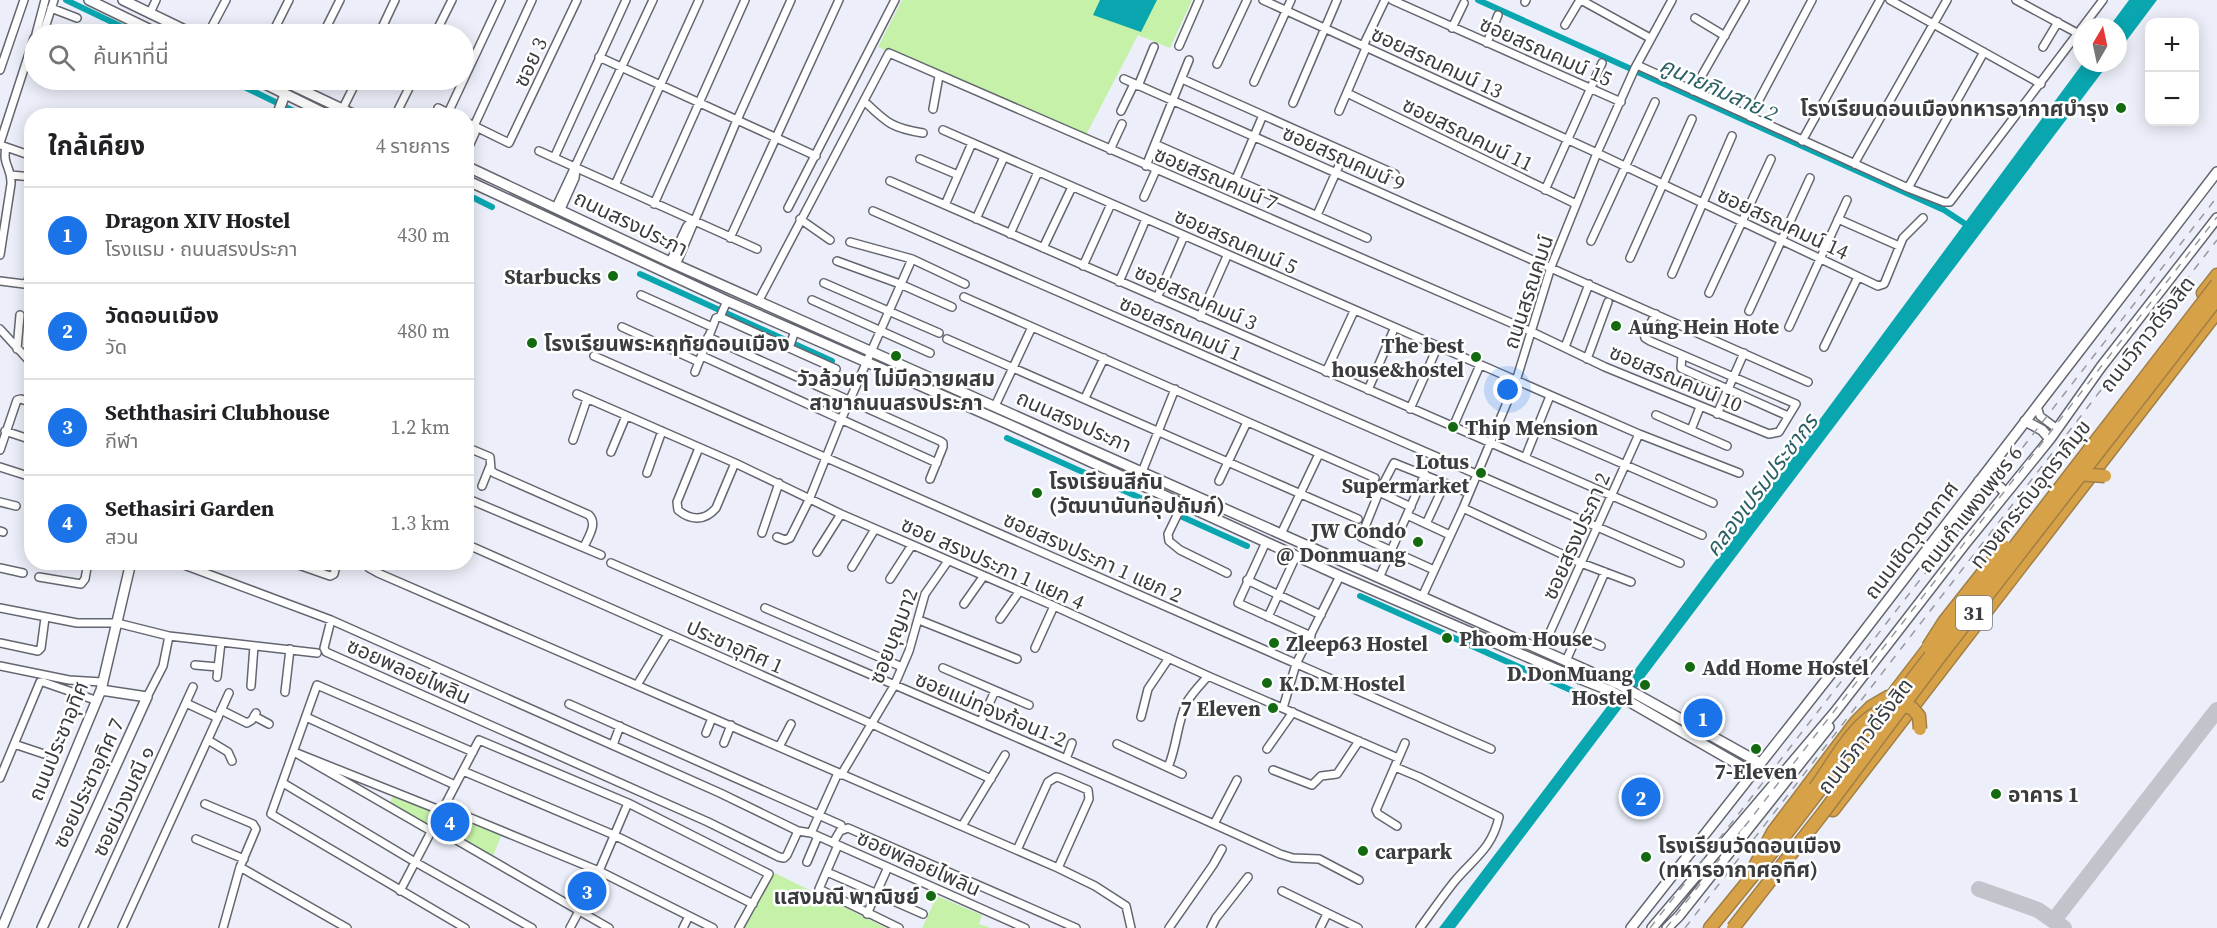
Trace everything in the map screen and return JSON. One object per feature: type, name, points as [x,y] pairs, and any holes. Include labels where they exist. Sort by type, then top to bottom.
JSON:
[{"type":"highway","name":"ถนนวิภาวดีรังสิต","points":[[1710,928],[1772,852],[2217,274]]},
{"type":"highway","name":"ทางยกระดับอุตราภิมุข","points":[[1720,928],[2217,284]]},
{"type":"highway","name":"ทางยกระดับอุตราภิมุข","points":[[1733,928],[1824,813],[1938,659],[2217,299]]},
{"type":"highway","name":"ถนนวิภาวดีรังสิต","points":[[1741,928],[2217,312]]},
{"type":"highway","points":[[1911,680],[1944,622],[2052,486],[2063,476],[2075,474],[2105,476]]},
{"type":"highway","points":[[1753,874],[1768,848],[1862,724],[1873,713],[1892,706],[1912,708],[1919,716],[1920,729]]},
{"type":"main road","points":[[89,0],[138,24]]},
{"type":"main road","points":[[123,0],[173,24]]},
{"type":"main road","points":[[267,90],[281,104],[297,108]]},
{"type":"main road","points":[[310,90],[343,108]]},
{"type":"main road","name":"ถนนสรงประภา","points":[[474,169],[673,264],[1620,685],[1760,763]]},
{"type":"main road","name":"ถนนเชิดวุฒากาศ","points":[[1631,928],[1845,656],[2217,172]]},
{"type":"main road","name":"ถนนสรงประภา","points":[[474,184],[791,341],[865,363],[1008,424],[1178,505],[1611,691],[1753,773]]},
{"type":"main road","name":"ถนนกำแพงเพชร 6","points":[[1652,928],[1835,716],[2005,494],[2050,439],[2101,367],[2217,218]]},
{"type":"main road","name":"ถนนกำแพงเพชร 6","points":[[1667,928],[1680,916],[2217,228]]},
{"type":"main road","points":[[2025,421],[2042,430],[2050,439]]},
{"type":"main road","points":[[1979,481],[1997,483],[2005,494]]},
{"type":"main road","points":[[1178,505],[1179,489]]},
{"type":"main road","name":"ถนนประชาอุทิศ","points":[[2,928],[4,911],[101,686],[129,570]]},
{"type":"main road","name":"ซอยประชาอุทิศ 7","points":[[42,928],[147,697],[101,686]]},
{"type":"street","points":[[0,70],[24,0]]},
{"type":"street","points":[[38,24],[45,0]]},
{"type":"street","points":[[150,13],[156,0]]},
{"type":"street","points":[[213,24],[225,0]]},
{"type":"street","points":[[277,24],[289,0]]},
{"type":"street","points":[[328,24],[340,0]]},
{"type":"street","points":[[384,24],[395,0]]},
{"type":"street","points":[[440,24],[452,0]]},
{"type":"street","points":[[474,62],[501,0]]},
{"type":"street","points":[[474,116],[532,0]]},
{"type":"street","name":"ซอย 3","points":[[474,126],[505,142],[512,138],[577,0]]},
{"type":"street","points":[[554,158],[626,0]]},
{"type":"street","points":[[558,208],[653,0]]},
{"type":"street","points":[[615,185],[699,0]]},
{"type":"street","points":[[654,204],[745,0]]},
{"type":"street","points":[[673,264],[687,226],[693,220],[791,0]]},
{"type":"street","points":[[730,238],[839,0]]},
{"type":"street","points":[[788,208],[895,0]]},
{"type":"street","points":[[1179,46],[1199,0]]},
{"type":"street","points":[[1217,64],[1246,0]]},
{"type":"street","name":"ซอยสรณคมน์ 13","points":[[1263,0],[1597,153]]},
{"type":"street","points":[[1254,82],[1292,0]]},
{"type":"street","points":[[1293,103],[1337,0]]},
{"type":"street","points":[[1339,111],[1385,0]]},
{"type":"street","name":"ซอยสรณคมน์ 15","points":[[1392,0],[1620,102]]},
{"type":"street","points":[[1565,25],[1581,0],[1650,38]]},
{"type":"street","name":"ถนนสรณคมน์","points":[[1422,597],[1516,381],[1551,267],[1597,153],[1650,38],[1672,0]]},
{"type":"street","points":[[1693,91],[1745,0]]},
{"type":"street","points":[[1750,117],[1812,0]]},
{"type":"street","points":[[1802,141],[1880,0]]},
{"type":"street","points":[[1890,0],[2041,84]]},
{"type":"street","points":[[1854,164],[1947,0]]},
{"type":"street","points":[[2016,0],[2073,31]]},
{"type":"street","points":[[2089,18],[2103,0]]},
{"type":"street","points":[[1452,28],[1464,3]]},
{"type":"street","points":[[46,24],[52,4],[77,18]]},
{"type":"street","points":[[1487,43],[1498,15]]},
{"type":"street","points":[[1695,18],[1725,36]]},
{"type":"street","points":[[2043,47],[2058,22]]},
{"type":"street","points":[[1635,69],[1693,91],[1908,188],[1950,202],[2073,39]]},
{"type":"street","points":[[1121,111],[1154,47]]},
{"type":"street","points":[[1908,188],[1984,52]]},
{"type":"street","name":"ซอยสรณคมน์ 7","points":[[864,100],[889,53],[1532,332]]},
{"type":"street","points":[[600,57],[816,156]]},
{"type":"street","points":[[1146,166],[1190,60]]},
{"type":"street","points":[[1545,190],[1602,63]]},
{"type":"street","points":[[0,255],[11,175],[4,158],[2,145],[24,72]]},
{"type":"street","points":[[933,109],[939,76]]},
{"type":"street","points":[[1182,79],[1395,174]]},
{"type":"street","name":"ซอยสรณคมน์ 9","points":[[1124,80],[1808,382]]},
{"type":"street","points":[[343,108],[352,90]]},
{"type":"street","points":[[399,108],[408,90]]},
{"type":"street","points":[[454,108],[462,90]]},
{"type":"street","name":"ซอยสรณคมน์ 11","points":[[1347,93],[1576,204]]},
{"type":"street","points":[[758,302],[864,100],[888,124],[900,129],[923,133]]},
{"type":"street","points":[[1591,241],[1655,102]]},
{"type":"street","points":[[1236,179],[1263,115]]},
{"type":"street","points":[[1630,258],[1692,119]]},
{"type":"street","points":[[1110,150],[1122,124]]},
{"type":"street","name":"ซอยสรณคมน์ 5","points":[[943,130],[1437,348],[1639,435],[1739,473]]},
{"type":"street","points":[[1672,274],[1732,136]]},
{"type":"street","points":[[945,205],[972,143]]},
{"type":"street","points":[[1155,144],[1367,238]]},
{"type":"street","points":[[2,145],[24,153]]},
{"type":"street","points":[[539,151],[757,249]]},
{"type":"street","points":[[1317,215],[1345,152]]},
{"type":"street","name":"ซอยสรณคมน์ 14","points":[[1597,153],[1878,285],[1884,284],[1899,246],[1908,231],[1923,218]]},
{"type":"street","points":[[976,219],[1004,157]]},
{"type":"street","points":[[920,159],[958,175]]},
{"type":"street","points":[[1709,293],[1771,159]]},
{"type":"street","points":[[1144,197],[1156,170]]},
{"type":"street","points":[[1010,234],[1038,172]]},
{"type":"street","points":[[11,175],[24,176]]},
{"type":"street","points":[[1749,311],[1810,178]]},
{"type":"street","name":"ซอยสรณคมน์ 3","points":[[890,181],[1489,444],[1702,534]]},
{"type":"street","points":[[1043,248],[1072,187]]},
{"type":"street","points":[[1789,327],[1846,200]]},
{"type":"street","points":[[1083,266],[1112,204]]},
{"type":"street","name":"ซอยสรณคมน์ 1","points":[[873,211],[1680,563]]},
{"type":"street","points":[[800,219],[830,240]]},
{"type":"street","points":[[1119,282],[1146,219]]},
{"type":"street","points":[[1838,219],[1899,246]]},
{"type":"street","points":[[1157,298],[1184,236]]},
{"type":"street","points":[[850,242],[912,260],[965,284]]},
{"type":"street","points":[[1200,317],[1227,256]]},
{"type":"street","points":[[777,537],[786,540],[790,538],[809,500],[870,351],[912,260]]},
{"type":"street","points":[[837,261],[900,284],[952,307]]},
{"type":"street","points":[[1824,347],[1858,277]]},
{"type":"street","points":[[0,281],[24,284]]},
{"type":"street","points":[[824,283],[939,333]]},
{"type":"street","points":[[1565,347],[1589,284]]},
{"type":"street","points":[[641,295],[712,327]]},
{"type":"street","points":[[964,297],[1375,478]]},
{"type":"street","points":[[812,300],[930,353]]},
{"type":"street","points":[[1587,359],[1608,302]]},
{"type":"street","points":[[695,372],[716,318],[723,309],[791,341],[836,369]]},
{"type":"street","points":[[1326,372],[1354,310]]},
{"type":"street","points":[[1656,314],[1646,328],[1645,338],[1733,378]]},
{"type":"street","points":[[17,349],[20,315]]},
{"type":"street","points":[[622,327],[937,463]]},
{"type":"street","points":[[995,406],[1032,327]]},
{"type":"street","points":[[0,329],[24,356]]},
{"type":"street","points":[[1368,390],[1394,329]]},
{"type":"street","name":"ซอยสรณคมน์ 10","points":[[1532,332],[1587,359],[1717,414],[1774,435],[1779,432],[1796,404],[1733,378]]},
{"type":"street","points":[[708,336],[942,442],[943,447],[930,479]]},
{"type":"street","points":[[946,339],[1158,429],[1358,519]]},
{"type":"street","points":[[1410,409],[1437,348]]},
{"type":"street","points":[[1717,414],[1744,353]]},
{"type":"street","points":[[1682,355],[1681,368],[1788,416]]},
{"type":"street","name":"ซอยสรงประภา 1 แยก 2","points":[[594,356],[1491,749]]},
{"type":"street","points":[[1085,398],[1104,358]]},
{"type":"street","points":[[1453,428],[1480,365]]},
{"type":"street","points":[[1140,471],[1175,389]]},
{"type":"street","name":"ซอย สรงประภา 1 แยก 4","points":[[577,394],[779,483],[809,500],[1398,758]]},
{"type":"street","points":[[1526,458],[1550,396]]},
{"type":"street","points":[[573,440],[587,399]]},
{"type":"street","points":[[0,450],[16,400],[24,400]]},
{"type":"street","points":[[2037,406],[2040,416],[2056,428]]},
{"type":"street","points":[[1691,430],[1700,407]]},
{"type":"street","points":[[1656,415],[1727,446]]},
{"type":"street","points":[[611,452],[626,416]]},
{"type":"street","points":[[1219,482],[1247,422]]},
{"type":"street","points":[[1538,427],[1713,503]]},
{"type":"street","points":[[5,431],[24,437]]},
{"type":"street","points":[[646,473],[662,431]]},
{"type":"street","name":"ซอยสรงประภา 2","points":[[1542,650],[1639,435]]},
{"type":"street","points":[[699,448],[677,502],[678,510],[685,516],[697,519],[706,518],[712,513],[735,463]]},
{"type":"street","points":[[474,450],[490,457],[490,466],[482,486]]},
{"type":"street","points":[[1281,534],[1319,454]]},
{"type":"street","points":[[1434,570],[1361,537],[1379,492],[1394,463],[1469,493]]},
{"type":"street","points":[[490,466],[494,473],[589,514],[593,518],[593,524],[584,547]]},
{"type":"street","points":[[0,467],[24,475]]},
{"type":"street","points":[[1379,578],[1425,474]]},
{"type":"street","points":[[762,533],[779,483]]},
{"type":"street","points":[[1426,524],[1445,483]]},
{"type":"street","points":[[1379,492],[1411,507]]},
{"type":"street","points":[[474,501],[601,555]]},
{"type":"street","points":[[0,502],[16,506]]},
{"type":"street","points":[[1178,505],[1168,534],[1169,541],[1180,550],[1227,573]]},
{"type":"street","points":[[1462,508],[1581,563],[1631,582]]},
{"type":"street","points":[[817,552],[841,514]]},
{"type":"street","points":[[1407,515],[1450,535]]},
{"type":"street","points":[[852,567],[875,529]]},
{"type":"street","points":[[1266,542],[1238,603],[1311,636]]},
{"type":"street","points":[[890,579],[912,545]]},
{"type":"street","name":"ประชาอุทิศ 1","points":[[474,548],[991,779]]},
{"type":"street","points":[[1268,617],[1296,556]]},
{"type":"street","name":"ซอยบุญมา2","points":[[807,862],[818,816],[840,774],[894,686],[919,620],[925,594],[948,561]]},
{"type":"street","name":"ซอยแม่ทองก้อน1-2","points":[[611,563],[894,686],[981,721],[1287,857],[1319,859],[1359,880]]},
{"type":"street","points":[[0,568],[22,573]]},
{"type":"street","points":[[39,577],[81,584],[85,579],[87,570]]},
{"type":"street","points":[[197,570],[331,620]]},
{"type":"street","points":[[312,570],[330,576],[335,570]]},
{"type":"street","points":[[373,570],[1058,868],[1095,886],[1126,906],[1131,928]]},
{"type":"street","points":[[1566,661],[1605,572]]},
{"type":"street","points":[[1283,708],[1296,664],[1340,576]]},
{"type":"street","points":[[964,604],[983,577]]},
{"type":"street","points":[[1247,580],[1321,615]]},
{"type":"street","points":[[1000,619],[1019,592]]},
{"type":"street","points":[[1035,648],[1054,606]]},
{"type":"street","points":[[0,608],[77,623],[117,623],[169,636],[317,653]]},
{"type":"street","points":[[765,608],[902,667]]},
{"type":"street","points":[[0,643],[38,651],[45,618]]},
{"type":"street","name":"ซอยพลอยไพลิน","points":[[798,831],[787,855],[784,858],[779,857],[708,822],[326,652],[324,648],[331,620],[613,745],[798,831],[836,844],[1025,928]]},
{"type":"street","points":[[919,620],[1017,659]]},
{"type":"street","points":[[637,685],[668,634]]},
{"type":"street","points":[[147,697],[163,666],[169,636]]},
{"type":"street","points":[[1578,636],[1601,646]]},
{"type":"street","points":[[217,677],[221,642]]},
{"type":"street","points":[[251,686],[254,646]]},
{"type":"street","points":[[285,692],[290,649]]},
{"type":"street","points":[[1141,717],[1148,689],[1169,658]]},
{"type":"street","points":[[195,665],[218,667]]},
{"type":"street","points":[[0,666],[101,686]]},
{"type":"street","points":[[943,668],[1029,705]]},
{"type":"street","points":[[1168,767],[1188,701],[1208,676]]},
{"type":"street","points":[[0,778],[40,682],[95,700]]},
{"type":"street","points":[[465,928],[272,814],[317,686],[473,752]]},
{"type":"street","name":"ซอยม่วงมณี ๑","points":[[83,928],[193,687]]},
{"type":"street","points":[[981,721],[995,691]]},
{"type":"street","points":[[122,928],[229,693]]},
{"type":"street","points":[[186,703],[247,723],[255,715],[269,724]]},
{"type":"street","points":[[569,704],[841,825]]},
{"type":"street","points":[[1267,749],[1293,712]]},
{"type":"street","points":[[306,717],[455,785]]},
{"type":"street","points":[[706,732],[712,718]]},
{"type":"street","points":[[779,747],[791,724]]},
{"type":"street","points":[[724,743],[731,725]]},
{"type":"street","points":[[613,745],[621,726]]},
{"type":"street","points":[[208,740],[228,752],[232,761]]},
{"type":"street","points":[[400,891],[479,740],[628,803],[770,874],[739,928]]},
{"type":"street","points":[[1273,770],[1312,785],[1322,776],[1338,773],[1359,741]]},
{"type":"street","points":[[1397,826],[1376,812],[1405,743]]},
{"type":"street","points":[[14,744],[44,754]]},
{"type":"street","points":[[1066,759],[1072,744]]},
{"type":"street","points":[[1117,744],[1182,774]]},
{"type":"street","points":[[294,752],[599,871],[713,928]]},
{"type":"street","points":[[294,752],[609,928]]},
{"type":"street","points":[[962,826],[1005,755]]},
{"type":"street","points":[[1395,767],[1499,817],[1492,839],[1473,864],[1456,880],[1420,928]]},
{"type":"street","points":[[463,771],[614,835],[753,904]]},
{"type":"street","points":[[1017,850],[1048,782],[1056,777],[1088,790],[1089,799],[1058,868]]},
{"type":"street","points":[[1214,824],[1237,780]]},
{"type":"street","points":[[283,783],[415,862],[532,928]]},
{"type":"street","points":[[599,871],[628,803]]},
{"type":"street","points":[[205,804],[253,824],[255,832],[240,867],[226,927]]},
{"type":"street","points":[[899,928],[821,892],[820,886],[840,831],[848,828],[1076,928]]},
{"type":"street","points":[[196,839],[244,859]]},
{"type":"street","points":[[1169,928],[1214,865],[1222,849]]},
{"type":"street","points":[[240,867],[347,928]]},
{"type":"street","points":[[867,914],[888,867]]},
{"type":"street","points":[[827,872],[923,914]]},
{"type":"street","points":[[1211,928],[1216,918],[1248,877]]},
{"type":"street","points":[[1282,891],[1358,928]]},
{"type":"street","points":[[570,928],[579,911]]},
{"type":"street","points":[[1320,928],[1327,914]]},
{"type":"street","points":[[675,928],[681,928],[689,916]]},
{"type":"green space","points":[[902,0],[1192,0],[1170,48],[1138,35],[1086,135],[878,47]]},
{"type":"green space","points":[[393,796],[436,814],[429,826],[390,803]]},
{"type":"green space","points":[[467,821],[501,836],[493,856],[459,836]]},
{"type":"green space","points":[[775,873],[886,928],[744,928]]},
{"type":"green space","points":[[937,896],[982,915],[979,924],[991,928],[922,928]]},
{"type":"water","points":[[1100,0],[1157,0],[1141,32],[1093,15]]},
{"type":"water","points":[[2129,0],[2157,0],[2127,40],[2127,18],[2116,18]]},
{"type":"water","points":[[2076,72],[2102,72],[1455,928],[1439,928],[1628,679]]},
{"type":"waterway","points":[[66,0],[116,24]]},
{"type":"waterway","name":"คูนายกิมสาย 2","points":[[1478,0],[1944,210],[1970,227]]},
{"type":"waterway","points":[[251,90],[288,108]]},
{"type":"waterway","points":[[474,198],[492,207]]},
{"type":"waterway","points":[[640,274],[832,361]]},
{"type":"waterway","points":[[1007,438],[1247,546]]},
{"type":"waterway","points":[[1360,596],[1593,700],[1615,707]]},
{"type":"taxiway","points":[[2054,920],[2217,710]]},
{"type":"taxiway","points":[[1979,889],[2038,910],[2064,928]]},
{"type":"railway","points":[[1650,928],[2217,197]]},
{"type":"railway","points":[[1666,928],[2217,217]]},
{"type":"railway","points":[[1685,928],[2217,240]]},
{"type":"place","name":"โรงเรียนดอนเมืองทหารอากาศบำรุง","points":[[2121,108]]},
{"type":"place","name":"Starbucks","points":[[613,276]]},
{"type":"place","name":"Aung Hein Hote","points":[[1616,326]]},
{"type":"place","name":"โรงเรียนพระหฤทัยดอนเมือง","points":[[532,343]]},
{"type":"place","name":"วัวล้วนๆ ไม่มีควายผสม สาขาถนนสรงประภา","points":[[896,356]]},
{"type":"place","name":"The best house&hostel","points":[[1476,357]]},
{"type":"place","name":"Thip Mension","points":[[1453,427]]},
{"type":"place","name":"Lotus Supermarket","points":[[1481,473]]},
{"type":"place","name":"โรงเรียนสีกัน (วัฒนานันท์อุปถัมภ์)","points":[[1037,493]]},
{"type":"place","name":"JW Condo @ Donmuang","points":[[1418,542]]},
{"type":"place","name":"Phoom House","points":[[1447,638]]},
{"type":"place","name":"Zleep63 Hostel","points":[[1274,643]]},
{"type":"place","name":"Add Home Hostel","points":[[1690,667]]},
{"type":"place","name":"K.D.M Hostel","points":[[1267,683]]},
{"type":"place","name":"D.DonMuang Hostel","points":[[1645,685]]},
{"type":"place","name":"7 Eleven","points":[[1273,708]]},
{"type":"place","name":"Dragon XIV Hostel","points":[[1703,718]]},
{"type":"place","name":"7-Eleven","points":[[1756,749]]},
{"type":"place","name":"อาคาร 1","points":[[1996,794]]},
{"type":"place","name":"วัดดอนเมือง","points":[[1641,797]]},
{"type":"place","name":"Sethasiri Garden","points":[[450,822]]},
{"type":"place","name":"carpark","points":[[1363,851]]},
{"type":"place","name":"โรงเรียนวัดดอนเมือง (ทหารอากาศอุทิศ)","points":[[1646,857]]},
{"type":"place","name":"Seththasiri Clubhouse","points":[[587,891]]},
{"type":"place","name":"แสงมณี พาณิชย์","points":[[931,896]]},
{"type":"water label","name":"คลองเปรมประชากร","points":[[1761,485]]}]
